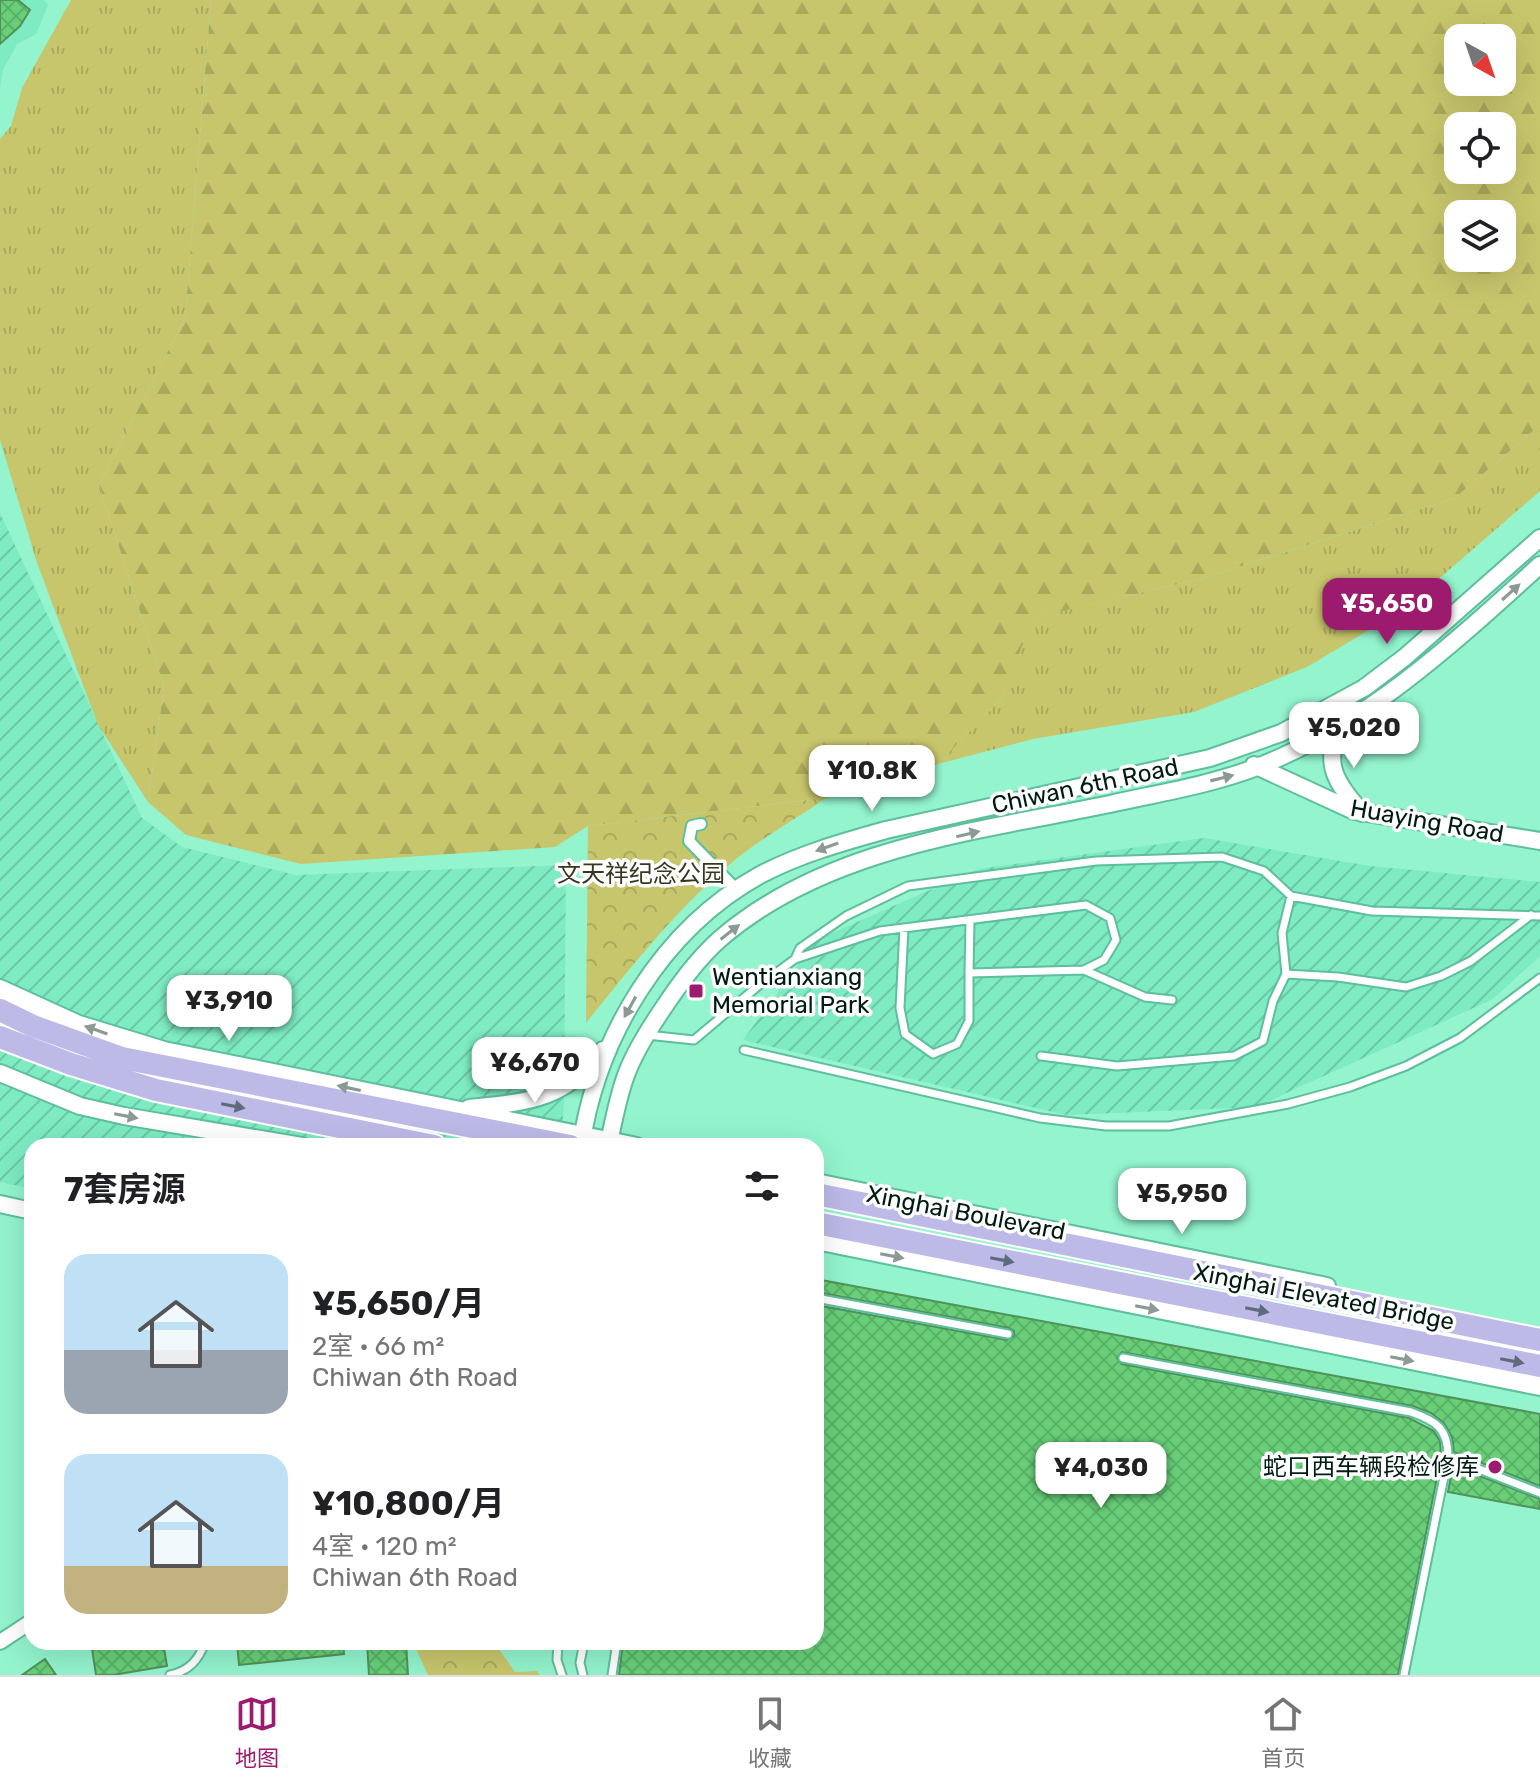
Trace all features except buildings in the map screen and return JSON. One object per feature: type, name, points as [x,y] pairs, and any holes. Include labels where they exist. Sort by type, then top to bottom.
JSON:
[{"type":"main road","points":[[0,1010],[47,1032],[122,1058],[556,1138]]},
{"type":"main road","points":[[0,1037],[85,1069],[156,1090],[394,1138]]},
{"type":"main road","name":"Xinghai Elevated Bridge","points":[[824,1196],[1540,1340]]},
{"type":"main road","name":"Xinghai Elevated Bridge","points":[[824,1225],[1540,1366]]},
{"type":"street","name":"Chiwan 6th Road","points":[[579,1138],[593,1090],[614,1036],[633,1000],[662,959],[695,923],[737,890],[787,862],[836,844],[1230,753],[1281,733],[1364,688],[1425,641],[1540,538]]},
{"type":"street","name":"Chiwan 6th Road","points":[[609,1138],[628,1071],[646,1034],[694,966],[721,939],[755,913],[824,877],[883,854],[1181,789],[1258,767],[1339,726],[1413,675],[1540,565]]},
{"type":"street","points":[[1339,726],[1331,751],[1332,766],[1341,787],[1362,813]]},
{"type":"street","name":"Huaying Road","points":[[1230,753],[1326,800],[1362,813],[1540,841]]},
{"type":"street","points":[[701,824],[692,826],[689,841],[737,890]]},
{"type":"street","points":[[0,988],[79,1024],[150,1046],[453,1110],[562,1138]]},
{"type":"street","points":[[453,1110],[514,1103],[560,1089],[578,1078],[614,1036]]},
{"type":"street","points":[[0,1073],[80,1106],[255,1138]]},
{"type":"street","name":"Xinghai Boulevard","points":[[824,1184],[1540,1329]]},
{"type":"street","points":[[0,1204],[24,1209]]},
{"type":"street","points":[[824,1243],[1540,1387]]},
{"type":"street","points":[[0,1642],[24,1626]]},
{"type":"lane","points":[[795,959],[800,948],[846,916],[908,886],[1082,863],[1222,857],[1264,871],[1291,896],[1372,911],[1536,916]]},
{"type":"lane","points":[[1041,1056],[1117,1066],[1234,1056],[1263,1041],[1273,1001],[1286,974],[1282,933],[1291,896]]},
{"type":"lane","points":[[646,1034],[694,1040],[795,959],[880,931],[1086,905],[1110,918],[1116,940],[1104,960],[1084,970],[969,973]]},
{"type":"lane","points":[[1286,974],[1338,977],[1406,987],[1441,976],[1471,961],[1536,916]]},
{"type":"lane","points":[[904,928],[900,1008],[905,1034],[933,1054],[957,1044],[969,1021],[970,920]]},
{"type":"lane","points":[[1084,970],[1145,997],[1172,1000]]},
{"type":"lane","points":[[744,1050],[1040,1118],[1106,1126],[1169,1126],[1288,1104],[1350,1087],[1406,1066],[1460,1038],[1540,978]]},
{"type":"lane","points":[[824,1300],[1008,1334]]},
{"type":"lane","points":[[1123,1358],[1411,1412],[1432,1419],[1441,1428],[1448,1457],[1404,1675]]},
{"type":"lane","points":[[1448,1457],[1540,1493]]},
{"type":"lane","points":[[170,1675],[190,1666],[200,1657],[202,1650]]},
{"type":"lane","points":[[558,1650],[562,1675]]},
{"type":"lane","points":[[582,1650],[580,1663],[583,1675]]},
{"type":"lane","points":[[612,1675],[616,1650]]},
{"type":"shaded area","points":[[0,0],[44,0],[48,5],[36,34],[17,44],[3,70],[0,87]]},
{"type":"shaded area","points":[[0,513],[142,818],[182,847],[296,875],[566,865],[562,1138],[24,1138],[24,1187],[0,1182]]},
{"type":"shaded area","points":[[1204,838],[1370,866],[1540,882],[1540,956],[1493,999],[1256,1107],[1066,1115],[743,1040],[816,940],[978,869]]},
{"type":"green space","points":[[71,0],[211,0],[185,318],[99,485],[164,686],[148,802],[98,725],[37,563],[0,440],[0,139],[11,126],[22,88]]},
{"type":"green space","points":[[211,0],[1540,0],[1540,425],[1455,498],[1204,578],[1033,618],[1002,698],[938,764],[826,798],[588,826],[555,847],[301,864],[186,835],[148,802],[164,686],[99,485],[185,318]]},
{"type":"green space","points":[[1540,425],[1540,491],[1404,609],[1307,667],[1194,712],[1033,739],[938,764],[1002,698],[1032,618],[1204,578],[1455,498]]},
{"type":"green space","name":"文天祥纪念公园","points":[[826,798],[757,844],[714,878],[656,938],[586,1023],[588,826]]},
{"type":"green space","points":[[417,1650],[500,1650],[515,1672],[537,1671],[540,1675],[428,1675]]},
{"type":"place","name":"Wentianxiang Memorial Park","points":[[696,991]]},
{"type":"place","name":"蛇口西车辆段检修库","points":[[1495,1467]]}]
